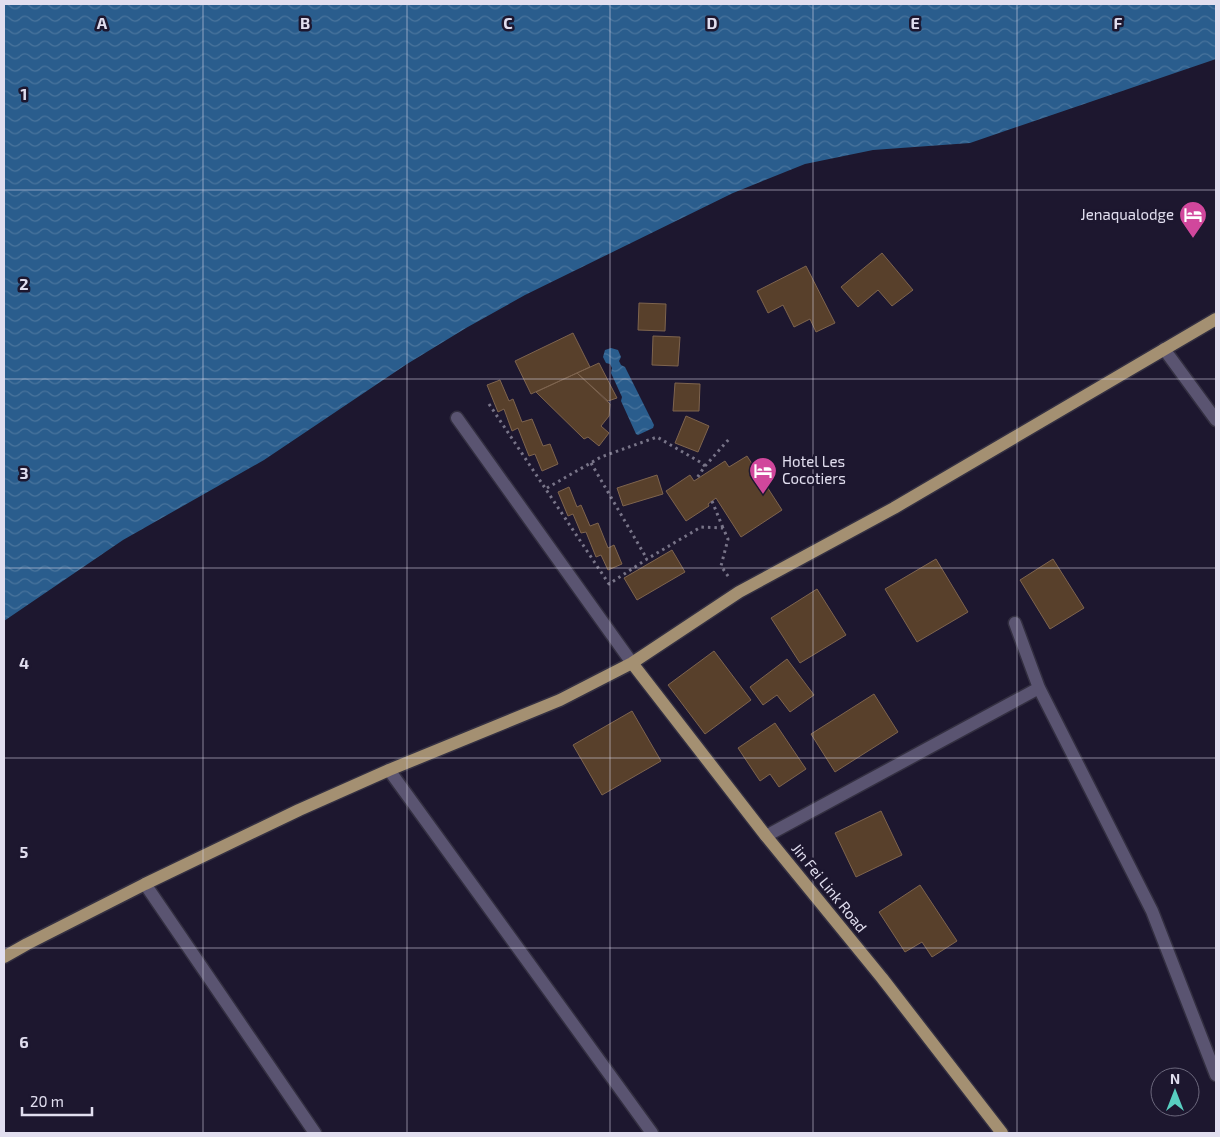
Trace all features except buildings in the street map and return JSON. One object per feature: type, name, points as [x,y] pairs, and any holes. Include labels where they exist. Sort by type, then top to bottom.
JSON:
[{"type":"main road","points":[[4,957],[145,884],[298,810],[389,770],[560,700],[632,662],[739,592],[894,508],[1216,319]]},
{"type":"main road","name":"Jin Fei Link Road","points":[[632,662],[766,836],[882,978],[1002,1133]]},
{"type":"street","points":[[1164,349],[1216,420]]},
{"type":"street","points":[[457,418],[632,662]]},
{"type":"street","points":[[1015,623],[1039,688],[1152,911],[1216,1076]]},
{"type":"street","points":[[766,836],[1039,688]]},
{"type":"street","points":[[389,770],[652,1133]]},
{"type":"street","points":[[145,884],[315,1133]]},
{"type":"path","points":[[489,404],[547,488],[609,584],[702,527],[723,528]]},
{"type":"path","points":[[547,488],[601,457],[657,437],[705,466]]},
{"type":"path","points":[[698,478],[705,466],[730,438]]},
{"type":"path","points":[[591,462],[647,559]]},
{"type":"path","points":[[712,501],[728,539],[722,566],[739,592]]},
{"type":"water","points":[[4,4],[1216,4],[1216,59],[970,143],[873,150],[805,164],[733,193],[525,295],[466,328],[407,364],[264,460],[123,540],[4,621]]},
{"type":"water","points":[[611,348],[618,350],[621,357],[619,361],[625,367],[654,425],[653,428],[638,435],[621,401],[622,397],[611,373],[612,368],[603,357],[605,350]]},
{"type":"place","name":"Jenaqualodge","points":[[1193,239]]},
{"type":"place","name":"Hotel Les Cocotiers","points":[[763,495]]}]
